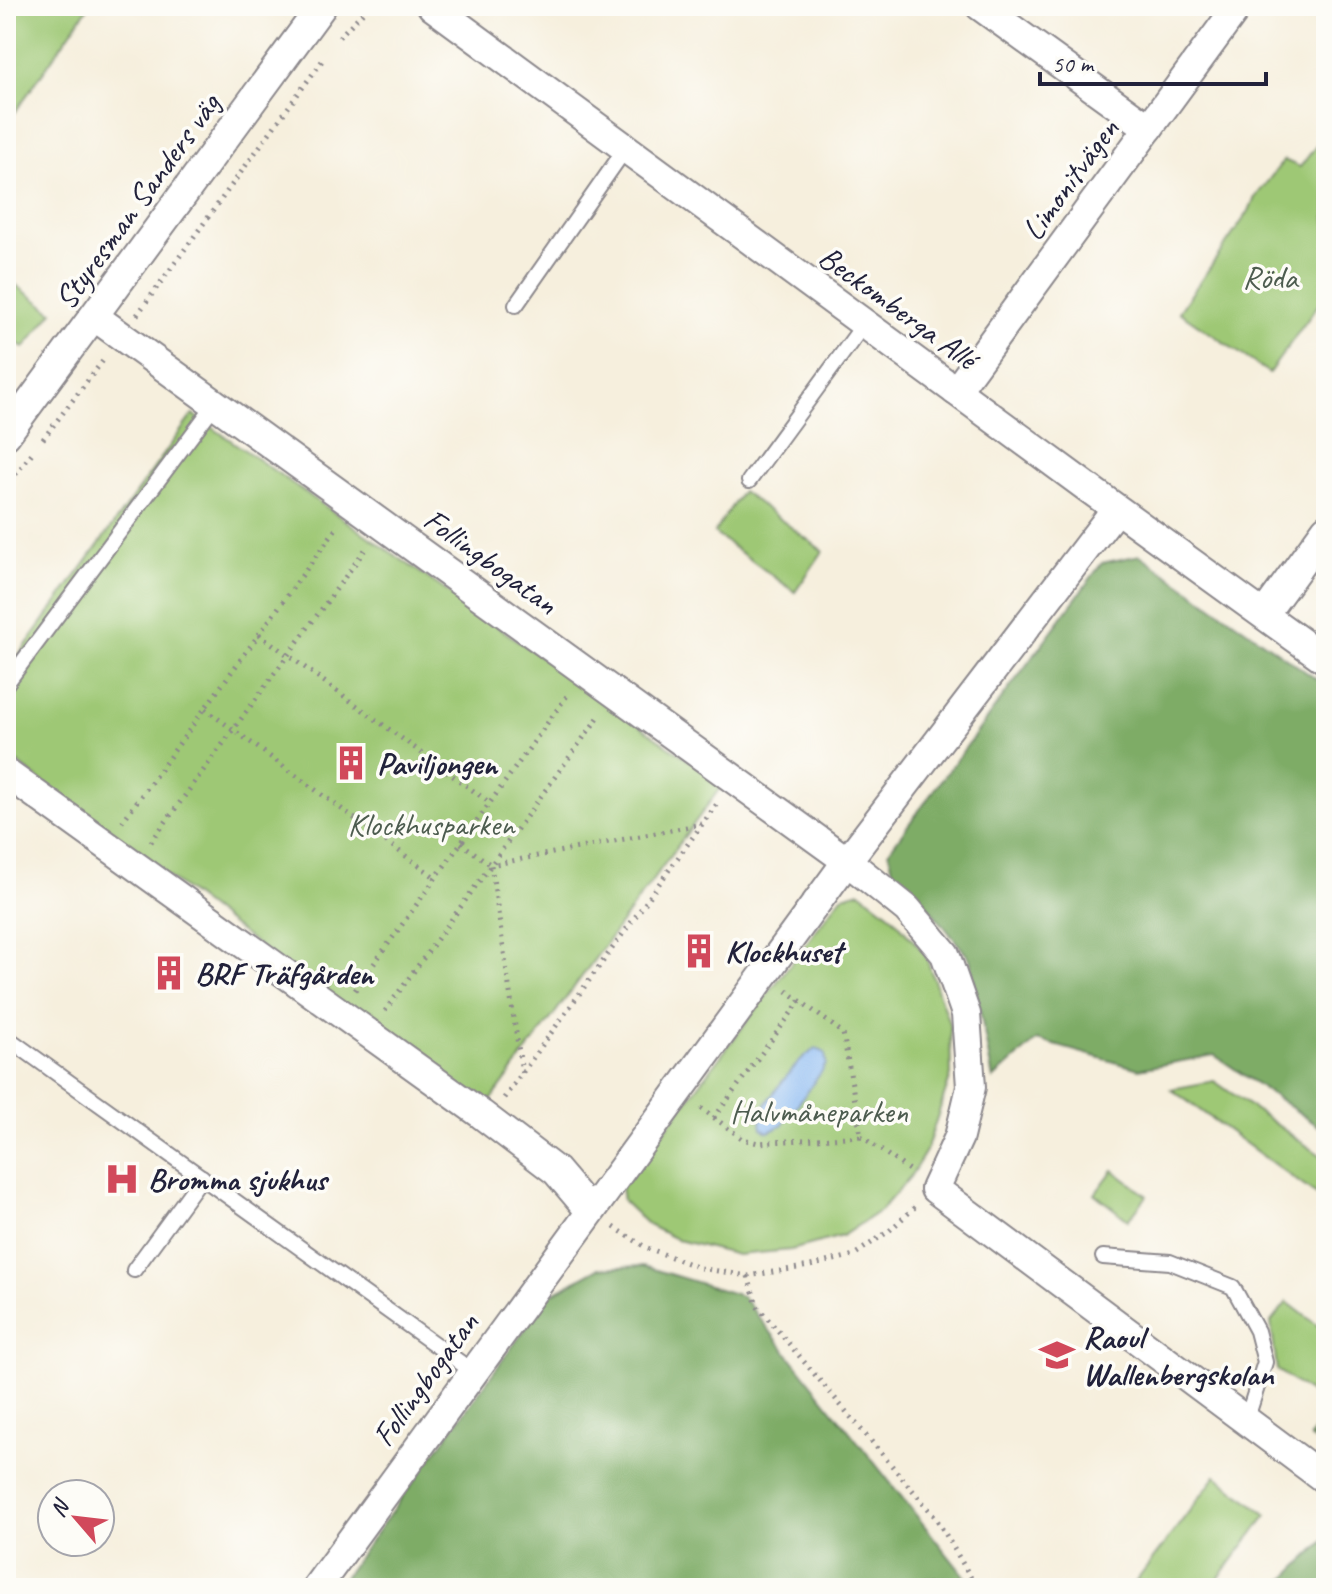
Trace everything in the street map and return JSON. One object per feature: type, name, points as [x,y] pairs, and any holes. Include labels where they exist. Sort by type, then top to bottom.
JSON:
[{"type":"street","name":"Styresman Sanders väg","points":[[6,435],[322,6]]},
{"type":"street","name":"Beckomberga Allé","points":[[432,6],[1326,660]]},
{"type":"street","points":[[980,6],[1149,128]]},
{"type":"street","name":"Limonitvägen","points":[[956,391],[1238,6]]},
{"type":"street","name":"Follingbogatan","points":[[95,317],[847,861]]},
{"type":"street","name":"Follingbogatan","points":[[316,1588],[847,861],[1116,509]]},
{"type":"street","points":[[1265,613],[1326,529]]},
{"type":"street","points":[[6,773],[481,1114],[556,1171],[590,1211]]},
{"type":"street","points":[[847,861],[907,909],[945,954],[966,1014],[971,1087],[959,1137],[935,1189],[1326,1480]]},
{"type":"lane","points":[[516,305],[626,148]]},
{"type":"lane","points":[[749,481],[864,324]]},
{"type":"lane","points":[[6,684],[215,404]]},
{"type":"lane","points":[[6,1037],[472,1371]]},
{"type":"lane","points":[[134,1270],[202,1177]]},
{"type":"lane","points":[[1103,1257],[1170,1262],[1233,1287],[1257,1331],[1265,1362],[1246,1422]]},
{"type":"path","points":[[333,45],[369,6]]},
{"type":"path","points":[[6,487],[121,336],[324,58]]},
{"type":"path","points":[[105,845],[354,505]]},
{"type":"path","points":[[134,866],[382,525]]},
{"type":"path","points":[[259,634],[490,803]]},
{"type":"path","points":[[338,1013],[585,671]]},
{"type":"path","points":[[368,1035],[615,693]]},
{"type":"path","points":[[205,709],[436,878]]},
{"type":"path","points":[[487,1121],[735,780]]},
{"type":"path","points":[[491,865],[702,824]]},
{"type":"path","points":[[461,843],[491,865],[522,1073]]},
{"type":"path","points":[[590,1211],[645,1247],[700,1268],[748,1276],[854,1255],[889,1231],[935,1189],[861,1136],[758,1143],[743,1139],[714,1118],[800,1001],[843,1033],[861,1136]]},
{"type":"path","points":[[748,1276],[757,1306],[936,1518],[977,1588]]},
{"type":"green space","points":[[6,6],[89,6],[6,125]]},
{"type":"green space","name":"Röda","points":[[1326,133],[1326,294],[1269,373],[1179,312],[1249,211],[1254,199],[1284,160],[1300,167]]},
{"type":"green space","points":[[6,278],[53,312],[24,348],[6,335]]},
{"type":"green space","name":"Klockhusparken","points":[[193,414],[723,784],[481,1114],[6,754],[6,673]]},
{"type":"green space","points":[[742,491],[823,551],[795,592],[714,533]]},
{"type":"green space","points":[[1140,555],[1326,686],[1326,1131],[1214,1055],[1139,1069],[1037,1040],[993,1079],[970,959],[919,895],[893,871],[889,851],[1102,563]]},
{"type":"green space","name":"Halvmåneparken","points":[[860,891],[892,916],[925,954],[950,1026],[951,1075],[926,1151],[910,1177],[881,1210],[842,1236],[791,1250],[737,1255],[678,1240],[648,1225],[623,1201],[621,1188],[842,896]]},
{"type":"green space","points":[[1214,1081],[1326,1159],[1326,1202],[1171,1089]]},
{"type":"green space","points":[[1113,1170],[1147,1196],[1128,1220],[1095,1194]]},
{"type":"green space","points":[[643,1266],[742,1296],[966,1578],[921,1579],[870,1588],[336,1588],[550,1295],[599,1268]]},
{"type":"green space","points":[[1287,1302],[1326,1332],[1326,1404],[1277,1370],[1271,1322]]},
{"type":"green space","points":[[1326,1413],[1326,1449],[1310,1437]]},
{"type":"green space","points":[[1216,1476],[1267,1515],[1211,1588],[1131,1588]]},
{"type":"green space","points":[[1326,1539],[1326,1588],[1276,1588]]},
{"type":"green space","points":[[966,1578],[969,1588],[870,1588],[921,1579]]},
{"type":"water","points":[[817,1049],[825,1053],[826,1064],[822,1071],[782,1126],[768,1132],[761,1123],[765,1107],[794,1067]]},
{"type":"place","name":"Paviljongen","points":[[351,763]]},
{"type":"place","name":"Klockhuset","points":[[699,951]]},
{"type":"place","name":"BRF Träfgården","points":[[169,973]]},
{"type":"place","name":"Bromma sjukhus","points":[[122,1179]]},
{"type":"place","name":"Raoul Wallenbergskolan","points":[[1057,1355]]}]
